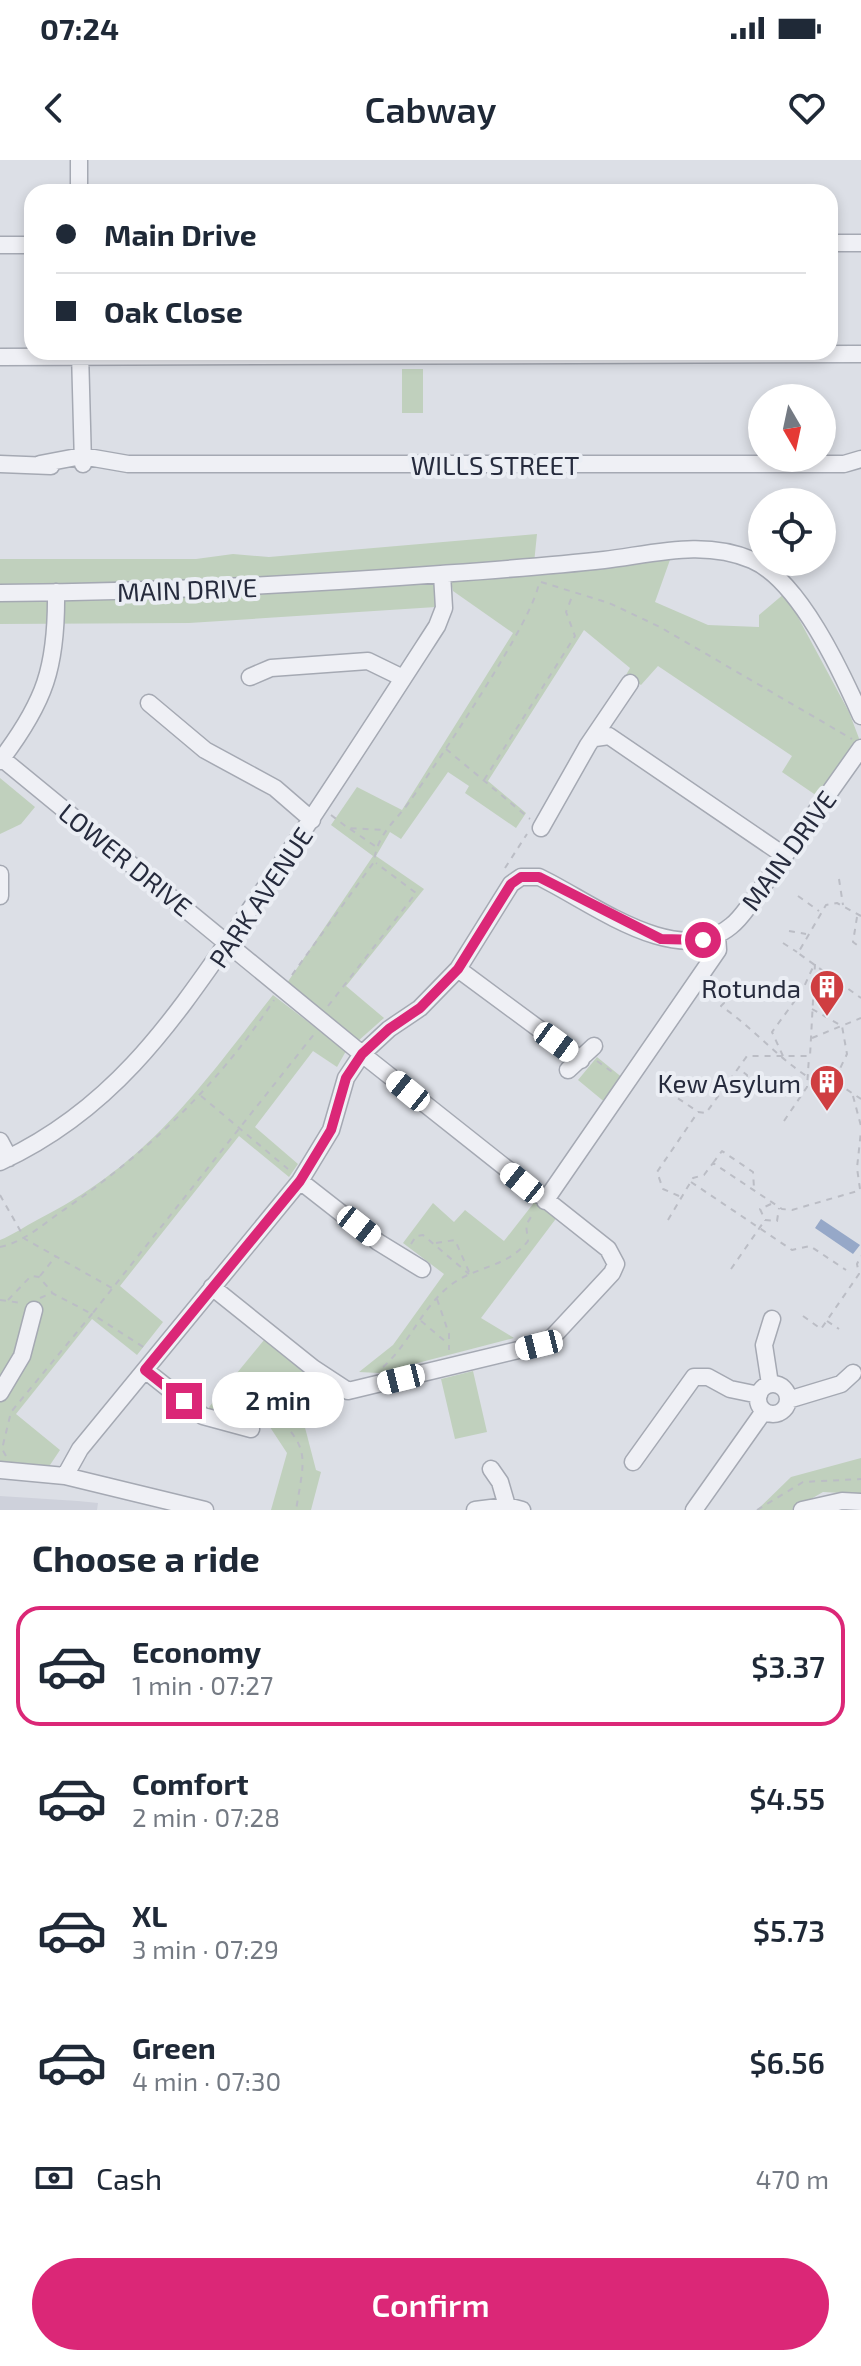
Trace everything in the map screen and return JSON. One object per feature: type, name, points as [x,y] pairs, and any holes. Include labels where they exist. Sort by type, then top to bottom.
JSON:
[{"type":"street","points":[[79,160],[79,184]]},
{"type":"street","points":[[838,243],[861,243]]},
{"type":"street","points":[[0,245],[24,245]]},
{"type":"street","points":[[838,354],[861,354]]},
{"type":"street","points":[[0,357],[24,356]]},
{"type":"street","points":[[80,360],[82,460]]},
{"type":"street","name":"WILLS STREET","points":[[0,464],[67,467],[82,460],[103,467],[128,464],[844,464],[861,459]]},
{"type":"street","name":"MAIN DRIVE","points":[[0,593],[211,590],[442,574],[605,560],[676,549],[717,548],[754,560],[780,579],[805,612],[861,716]]},
{"type":"street","name":"PARK AVENUE","points":[[4,1160],[72,1120],[117,1081],[179,1013],[320,816],[441,618],[442,574]]},
{"type":"street","points":[[1,759],[28,725],[45,686],[54,651],[56,592]]},
{"type":"street","points":[[250,677],[271,668],[368,661],[403,678]]},
{"type":"street","points":[[537,825],[630,683]]},
{"type":"street","points":[[149,703],[205,750],[320,816]]},
{"type":"street","points":[[595,738],[609,736],[785,856]]},
{"type":"street","name":"MAIN DRIVE","points":[[717,935],[731,927],[785,856],[861,746]]},
{"type":"street","name":"LOWER DRIVE","points":[[1,759],[362,1054],[608,1249],[616,1264],[612,1273],[547,1343],[455,1366]]},
{"type":"street","points":[[0,874],[0,896]]},
{"type":"street","points":[[65,1476],[80,1449],[212,1287],[331,1130],[346,1078],[362,1054],[389,1029],[420,1008],[458,969],[511,884],[521,877],[539,877],[661,939],[689,942],[717,935],[718,950],[545,1201]]},
{"type":"street","points":[[458,969],[582,1057]]},
{"type":"street","points":[[0,1141],[4,1160]]},
{"type":"street","points":[[294,1176],[378,1242],[422,1269]]},
{"type":"street","points":[[212,1287],[313,1368],[348,1391],[455,1366]]},
{"type":"street","points":[[0,1393],[22,1356],[32,1303]]},
{"type":"street","points":[[764,1397],[764,1345],[772,1319]]},
{"type":"street","points":[[145,1370],[203,1416],[251,1429]]},
{"type":"street","points":[[633,1462],[694,1377],[708,1377],[730,1389],[764,1397],[777,1413],[788,1400],[841,1384],[853,1373]]},
{"type":"street","points":[[694,1510],[764,1397],[782,1387],[788,1400]]},
{"type":"street","points":[[6,1465],[205,1510]]},
{"type":"street","points":[[475,1510],[515,1508],[491,1469]]},
{"type":"street","points":[[802,1510],[842,1501],[861,1502]]},
{"type":"path","points":[[0,1247],[25,1239],[137,1158],[201,1096],[374,862],[376,847],[385,830],[445,748],[512,642],[539,593],[540,581],[609,603],[660,627],[802,707],[861,746]]},
{"type":"path","points":[[484,780],[575,636],[566,612],[573,593]]},
{"type":"path","points":[[445,748],[537,825],[505,868]]},
{"type":"path","points":[[320,816],[348,828],[376,847]]},
{"type":"path","points":[[348,828],[385,830]]},
{"type":"path","points":[[6,1465],[1,1449],[11,1412],[242,1129],[323,1020],[325,1010],[416,893],[374,862]]},
{"type":"path","points":[[839,879],[843,906]]},
{"type":"path","points":[[798,896],[819,911]]},
{"type":"path","points":[[798,953],[819,911],[832,903],[859,916],[853,942],[861,948]]},
{"type":"path","points":[[789,931],[808,935]]},
{"type":"path","points":[[783,943],[861,998]]},
{"type":"path","points":[[784,1121],[807,1087],[815,964]]},
{"type":"path","points":[[783,1056],[772,1032],[802,991],[815,964]]},
{"type":"path","points":[[720,991],[724,1003],[721,1006],[757,1031],[775,1055],[808,1077]]},
{"type":"path","points":[[812,1009],[842,1026]]},
{"type":"path","points":[[810,1039],[861,1018]]},
{"type":"path","points":[[842,1026],[847,1054],[834,1081],[861,1099]]},
{"type":"path","points":[[658,1085],[698,1112],[706,1113],[747,1056],[810,1056]]},
{"type":"path","points":[[582,1057],[627,1083]]},
{"type":"path","points":[[730,1080],[746,1085],[747,1075],[738,1069]]},
{"type":"path","points":[[852,1093],[861,1126]]},
{"type":"path","points":[[201,1096],[294,1176]]},
{"type":"path","points":[[679,1196],[663,1189],[657,1172],[698,1112]]},
{"type":"path","points":[[713,1163],[779,1206],[792,1210],[861,1190],[857,1168],[861,1131]]},
{"type":"path","points":[[668,1220],[690,1181],[704,1175],[722,1151],[753,1172],[754,1190]]},
{"type":"path","points":[[690,1181],[792,1250],[810,1246],[846,1270]]},
{"type":"path","points":[[0,1195],[25,1239],[113,1288]]},
{"type":"path","points":[[372,1372],[392,1359],[446,1288],[470,1275],[504,1263],[520,1252],[528,1241],[526,1225],[545,1201]]},
{"type":"path","points":[[765,1220],[760,1209],[774,1203]]},
{"type":"path","points":[[765,1220],[777,1221],[779,1206]]},
{"type":"path","points":[[731,1269],[765,1220]]},
{"type":"path","points":[[405,1257],[416,1236],[423,1235],[470,1275]]},
{"type":"path","points":[[436,1243],[455,1240],[470,1275]]},
{"type":"path","points":[[39,1277],[57,1255]]},
{"type":"path","points":[[803,1316],[821,1329],[859,1274],[857,1264],[861,1256]]},
{"type":"path","points":[[6,1301],[31,1276],[39,1277],[52,1293],[92,1314],[156,1356]]},
{"type":"path","points":[[0,1300],[16,1304],[32,1303],[52,1293]]},
{"type":"path","points":[[437,1299],[449,1334],[447,1343]]},
{"type":"path","points":[[421,1321],[447,1343],[455,1366]]},
{"type":"path","points":[[826,1321],[839,1329]]},
{"type":"path","points":[[251,1429],[257,1407],[304,1401],[303,1381],[313,1368]]},
{"type":"path","points":[[267,1405],[293,1432],[305,1458],[296,1510]]},
{"type":"path","points":[[757,1510],[803,1482],[861,1479]]},
{"type":"shaded area","points":[[0,1496],[98,1503],[97,1510],[0,1510]]},
{"type":"green space","points":[[402,369],[423,369],[423,413],[402,413]]},
{"type":"green space","points":[[537,534],[533,573],[671,557],[655,602],[708,625],[759,627],[759,615],[785,593],[849,712],[860,741],[820,798],[782,772],[792,756],[658,666],[641,685],[626,675],[630,668],[584,630],[488,781],[526,813],[516,828],[465,793],[469,786],[448,772],[401,839],[390,832],[376,856],[424,889],[346,986],[384,1018],[358,1041],[287,983],[373,856],[331,825],[357,787],[402,810],[513,633],[453,591],[451,582],[434,583],[436,607],[189,623],[0,624],[0,559],[196,559],[233,554],[269,557]]},
{"type":"green space","points":[[0,778],[35,807],[21,824],[0,834]]},
{"type":"green space","points":[[273,995],[346,1051],[337,1067],[313,1051],[255,1127],[298,1164],[289,1177],[239,1136],[120,1286],[163,1322],[137,1355],[92,1319],[16,1414],[60,1450],[48,1468],[0,1463],[0,1240],[76,1198],[141,1149],[195,1093]]},
{"type":"green space","points":[[597,1057],[624,1079],[607,1104],[578,1080]]},
{"type":"green space","points":[[540,1195],[561,1212],[481,1318],[514,1338],[379,1373],[359,1372],[393,1345],[444,1274],[403,1243],[433,1203],[454,1222],[465,1210],[504,1241]]},
{"type":"green space","points":[[264,1340],[325,1388],[302,1416],[316,1470],[321,1472],[311,1510],[271,1510],[287,1453],[264,1418],[252,1414],[244,1422],[205,1412]]},
{"type":"green space","points":[[473,1371],[487,1432],[455,1439],[441,1379]]},
{"type":"green space","points":[[861,1458],[861,1494],[823,1492],[792,1510],[757,1510],[791,1477]]},
{"type":"water","points":[[821,1219],[860,1245],[853,1254],[815,1228]]},
{"type":"place","name":"Rotunda","points":[[827,1018]]},
{"type":"place","name":"Kew Asylum","points":[[827,1113]]},
{"type":"route","points":[[184,1401],[145,1370],[300,1181],[331,1130],[346,1078],[362,1054],[389,1029],[420,1008],[458,969],[511,884],[521,877],[539,877],[661,939],[677,942],[703,940]]}]
